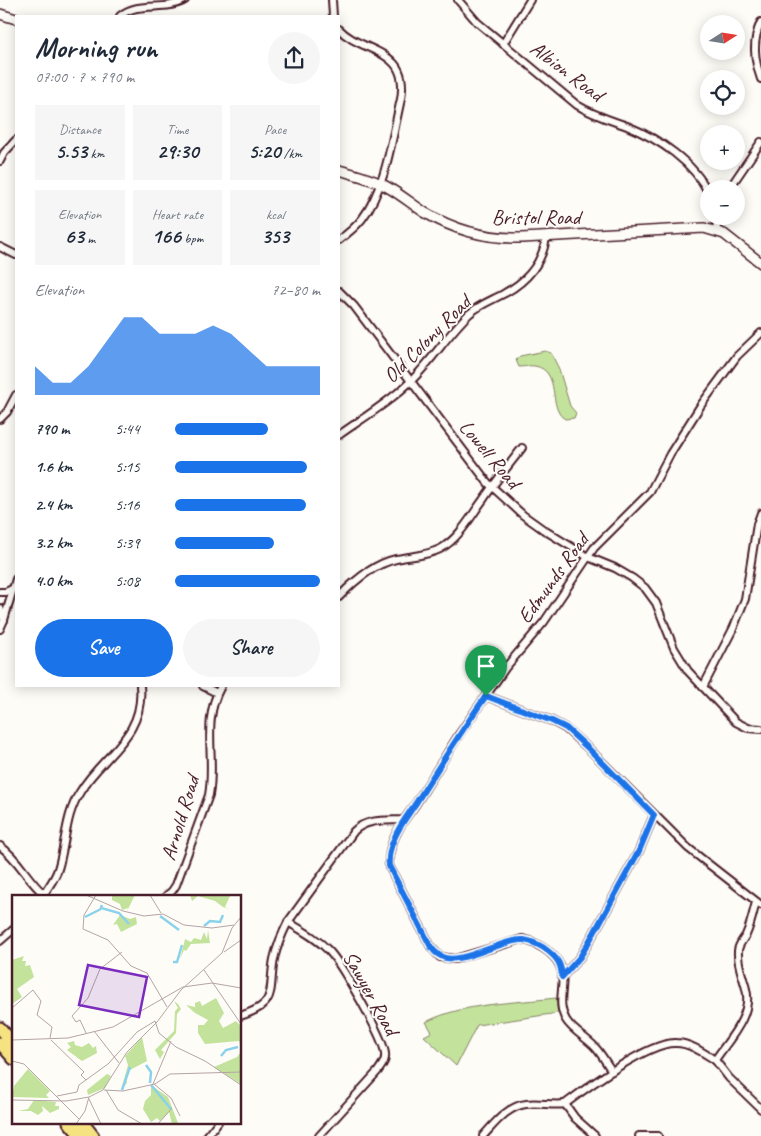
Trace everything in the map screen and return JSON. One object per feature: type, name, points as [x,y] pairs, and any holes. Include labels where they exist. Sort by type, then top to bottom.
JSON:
[{"type":"highway","points":[[0,1028],[7,1051]]},
{"type":"highway","points":[[71,1124],[80,1136]]},
{"type":"highway","points":[[84,1124],[94,1136]]},
{"type":"street","points":[[122,15],[136,8],[166,7],[185,0]]},
{"type":"street","points":[[332,0],[333,15]]},
{"type":"street","name":"Albion Road","points":[[458,0],[474,19],[581,107],[592,114],[639,132],[673,153],[695,172],[700,180]]},
{"type":"street","points":[[503,44],[530,0]]},
{"type":"street","points":[[0,14],[15,19]]},
{"type":"street","points":[[761,22],[754,46],[761,79]]},
{"type":"street","points":[[340,30],[344,34],[386,56],[395,66],[401,80],[401,99],[380,183],[364,216],[340,239]]},
{"type":"street","points":[[0,161],[4,153],[15,141]]},
{"type":"street","points":[[735,180],[761,142]]},
{"type":"street","name":"Bristol Road","points":[[340,170],[380,183],[433,217],[464,230],[499,238],[694,228],[717,231]]},
{"type":"street","points":[[717,225],[717,231],[761,264]]},
{"type":"street","name":"Old Colony Road","points":[[340,434],[410,382],[454,329],[471,312],[482,304],[506,293],[532,272],[542,253],[546,237]]},
{"type":"street","points":[[0,247],[15,254]]},
{"type":"street","name":"Lowell Road","points":[[340,292],[354,306],[410,382],[492,487],[523,515],[588,557],[615,568],[645,588],[656,603],[674,648],[688,671],[736,722],[748,728],[761,729]]},
{"type":"street","name":"Edmunds Road","points":[[562,977],[562,967],[557,959],[544,948],[529,941],[509,942],[455,959],[440,957],[431,947],[389,866],[392,842],[460,733],[506,667],[544,622],[603,538],[650,492],[670,454],[706,398],[737,356],[761,333]]},
{"type":"street","points":[[0,419],[7,412],[15,397]]},
{"type":"street","points":[[340,596],[362,576],[380,564],[410,556],[422,555],[440,549],[449,542],[466,524],[522,448]]},
{"type":"street","points":[[703,687],[733,629],[745,599],[757,524],[761,514]]},
{"type":"street","points":[[0,629],[15,584]]},
{"type":"street","points":[[0,592],[6,592],[14,588]]},
{"type":"street","points":[[0,608],[4,620]]},
{"type":"street","points":[[0,846],[13,856],[33,884],[44,895],[58,870],[70,812],[79,792],[97,769],[129,735],[136,720],[140,704],[140,687]]},
{"type":"street","name":"Arnold Road","points":[[167,895],[176,885],[209,795],[212,780],[210,718],[219,690]]},
{"type":"street","points":[[486,696],[566,728],[688,848],[758,903],[745,937],[738,949],[738,960],[748,1002],[746,1011],[715,1060]]},
{"type":"street","points":[[612,1071],[594,1046],[567,1023],[561,1012],[562,977],[580,957],[594,933],[639,851],[654,815]]},
{"type":"street","points":[[241,1016],[256,1010],[271,995],[274,960],[288,922],[359,826],[371,822],[404,820]]},
{"type":"street","name":"Sawyer Road","points":[[288,922],[309,934],[330,951],[347,976],[375,1028],[385,1053],[385,1062],[378,1071],[319,1136]]},
{"type":"street","points":[[0,941],[12,931]]},
{"type":"street","points":[[483,1136],[506,1112],[515,1107],[526,1104],[565,1104],[612,1071],[655,1047],[678,1042],[694,1048],[715,1060],[729,1078],[761,1109]]},
{"type":"street","points":[[565,1104],[575,1118],[595,1136]]},
{"type":"street","points":[[207,1136],[216,1124]]},
{"type":"street","points":[[639,1136],[658,1136]]},
{"type":"green space","points":[[545,351],[551,353],[559,369],[570,406],[576,413],[574,418],[565,419],[560,414],[552,382],[549,375],[543,369],[535,366],[519,367],[516,360],[520,356]]},
{"type":"green space","points":[[556,998],[558,1013],[477,1025],[456,1066],[424,1036],[432,1032],[426,1022],[456,1011],[472,1007]]},
{"type":"route","points":[[486,696],[566,728],[654,815],[639,851],[594,933],[580,957],[562,977],[562,967],[557,959],[544,948],[529,941],[509,942],[455,959],[440,957],[431,947],[389,866],[389,854],[397,832],[439,765],[486,696]]}]
